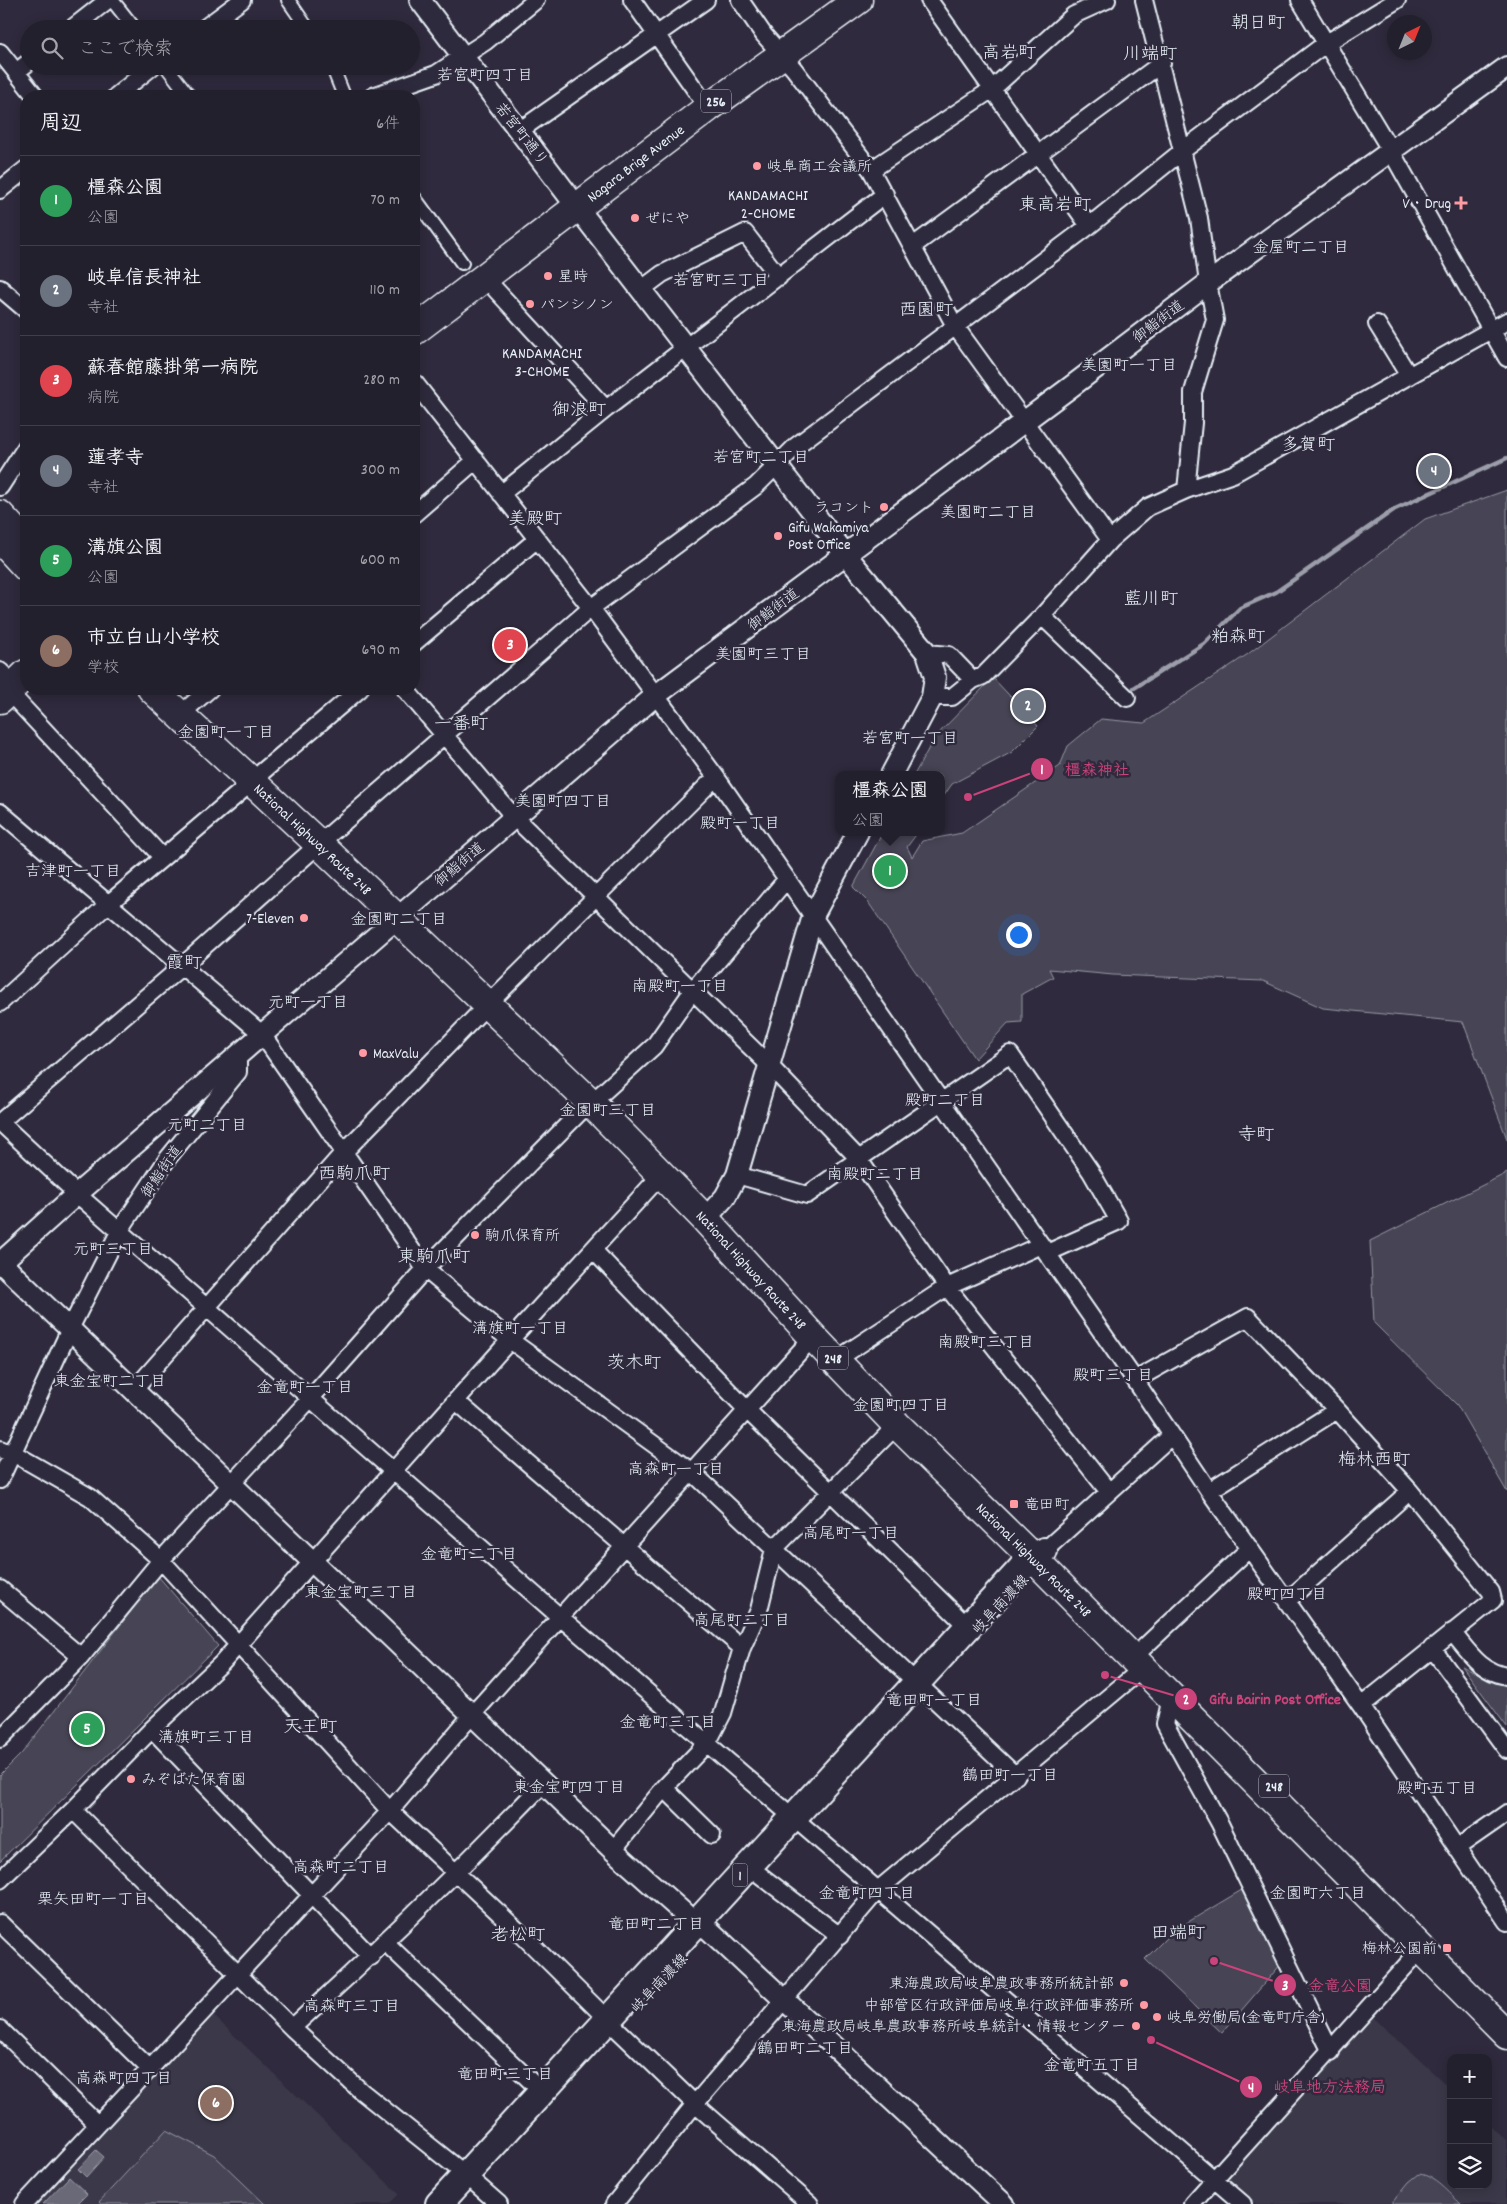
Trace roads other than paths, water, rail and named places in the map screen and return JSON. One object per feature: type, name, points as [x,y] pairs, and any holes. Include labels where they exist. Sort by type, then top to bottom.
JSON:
[{"type":"highway","name":"Nagara Brige Avenue","points":[[420,312],[573,202],[778,50],[839,0]]},
{"type":"highway","name":"Nagara Brige Avenue","points":[[420,325],[473,270],[573,202],[701,98],[858,0]]},
{"type":"highway","points":[[0,515],[20,537]]},
{"type":"highway","points":[[0,539],[20,561]]},
{"type":"highway","points":[[7,683],[20,666]]},
{"type":"highway","name":"National Highway Route 248","points":[[159,695],[257,777],[324,839],[594,1099],[709,1216],[911,1412],[1038,1557]]},
{"type":"highway","name":"National Highway Route 248","points":[[192,695],[257,777]]},
{"type":"highway","name":"National Highway Route 248","points":[[594,1099],[661,1176],[709,1216],[812,1337],[897,1425],[1038,1557],[1507,2018]]},
{"type":"highway","name":"National Highway Route 248","points":[[1142,1660],[1171,1698],[1507,2035]]},
{"type":"main road","name":"岐阜南濃線","points":[[920,1687],[968,1627],[1038,1557]]},
{"type":"main road","name":"岐阜南濃線","points":[[439,2204],[471,2179],[1038,1557]]},
{"type":"main road","name":"岐阜南濃線","points":[[456,2204],[471,2179],[542,2092],[612,2024]]},
{"type":"street","points":[[84,20],[110,0],[127,20]]},
{"type":"street","points":[[215,20],[242,0]]},
{"type":"street","points":[[288,0],[302,20]]},
{"type":"street","name":"若宮町通り","points":[[420,0],[573,202],[846,554],[927,653]]},
{"type":"street","points":[[390,90],[436,74],[464,57],[536,0]]},
{"type":"street","points":[[632,0],[701,98]]},
{"type":"street","points":[[519,131],[706,0]]},
{"type":"street","points":[[740,0],[871,170],[955,326],[1025,420],[1110,540]]},
{"type":"street","points":[[929,0],[1089,226]]},
{"type":"street","points":[[871,170],[991,90],[1074,15],[1107,0]]},
{"type":"street","points":[[1144,0],[1162,63],[1182,152],[1200,218],[1208,283],[1215,320],[1193,392],[1193,423],[1186,490]]},
{"type":"street","points":[[1300,0],[1391,151],[1507,358]]},
{"type":"street","points":[[1243,2204],[797,1821],[708,1742],[560,1617],[77,1194],[0,1122],[181,967],[324,839],[591,608],[756,486],[796,446],[1089,226],[1182,152],[1325,44],[1398,0]]},
{"type":"street","points":[[0,52],[20,66]]},
{"type":"street","points":[[913,246],[1039,156],[1162,63]]},
{"type":"street","name":"御鮨街道","points":[[0,1480],[6,1452],[120,1230],[168,1158],[238,1072],[238,1055],[655,696],[1208,283],[1507,67]]},
{"type":"street","points":[[26,75],[32,90]]},
{"type":"street","points":[[123,90],[142,75]]},
{"type":"street","points":[[173,75],[184,90]]},
{"type":"street","points":[[336,75],[342,90]]},
{"type":"street","points":[[0,190],[20,174]]},
{"type":"street","points":[[501,494],[606,409],[687,349],[885,194]]},
{"type":"street","points":[[420,204],[473,270],[606,409]]},
{"type":"street","points":[[642,289],[662,274],[745,233],[779,277]]},
{"type":"street","points":[[0,288],[20,305]]},
{"type":"street","points":[[932,697],[952,697],[973,680],[983,676],[1042,616],[1110,540],[1148,507],[1186,490],[1233,474],[1507,321]]},
{"type":"street","points":[[1377,324],[1409,376]]},
{"type":"street","points":[[420,390],[591,608],[716,777],[1135,1380],[1209,1491],[1361,1706],[1507,1922]]},
{"type":"street","points":[[0,487],[20,456]]},
{"type":"street","points":[[420,509],[476,460]]},
{"type":"street","points":[[420,638],[536,540]]},
{"type":"street","points":[[1042,616],[1127,698]]},
{"type":"street","points":[[892,771],[932,697],[935,677],[927,653],[949,655],[973,680]]},
{"type":"street","points":[[7,683],[162,857]]},
{"type":"street","points":[[0,1003],[107,904],[353,695]]},
{"type":"street","points":[[410,695],[514,817],[770,1065],[858,1158],[946,1288],[1109,1492]]},
{"type":"street","points":[[133,1391],[343,1153],[492,1000],[716,777]]},
{"type":"street","points":[[0,812],[262,1034],[425,1269],[510,1340],[692,1472],[1016,1776]]},
{"type":"street","points":[[709,1216],[725,1197],[737,1175],[814,916],[856,836]]},
{"type":"street","points":[[1,1737],[81,1657],[160,1560],[232,1485],[425,1269],[594,1099],[654,1046],[692,990],[786,880]]},
{"type":"street","points":[[737,1175],[807,1195],[858,1158],[943,1103],[1010,1054],[1091,1172],[1119,1221],[946,1288],[848,1352]]},
{"type":"street","points":[[238,1055],[0,1263],[70,1328],[133,1391],[612,1850],[784,2000],[1004,2204]]},
{"type":"street","points":[[0,1880],[73,1810],[152,1729],[222,1663],[510,1340],[661,1176]]},
{"type":"street","points":[[593,1250],[747,1410],[968,1627]]},
{"type":"street","points":[[1135,1380],[1248,1316],[1410,1491],[1491,1592],[1494,1600],[1361,1706]]},
{"type":"street","points":[[24,2204],[390,1811],[471,1716],[812,1337]]},
{"type":"street","points":[[456,1401],[742,1648]]},
{"type":"street","points":[[1209,1491],[1337,1410]]},
{"type":"street","points":[[612,1850],[664,1788],[708,1742],[723,1713],[742,1648],[759,1610],[774,1550],[897,1425]]},
{"type":"street","points":[[1038,1557],[1171,1436]]},
{"type":"street","points":[[6,1452],[20,1457],[90,1497],[160,1560],[390,1811],[456,1875],[516,1929],[695,2104],[810,2204]]},
{"type":"street","points":[[1287,1601],[1410,1491]]},
{"type":"street","points":[[614,2204],[695,2104],[878,1890],[1016,1776],[1142,1660],[1250,1548]]},
{"type":"street","points":[[0,1589],[81,1657]]},
{"type":"street","points":[[1452,1632],[1483,1668],[1496,1674],[1507,1676]]},
{"type":"street","points":[[1432,1648],[1507,1750]]},
{"type":"street","points":[[1171,1698],[1166,1724],[1220,1824],[1331,2052]]},
{"type":"street","points":[[152,1729],[371,1957]]},
{"type":"street","points":[[292,2028],[371,1957],[456,1875],[543,1784]]},
{"type":"street","points":[[664,1788],[712,1835]]},
{"type":"street","points":[[73,1810],[292,2028],[361,2091],[471,2179],[499,2204]]},
{"type":"street","points":[[1458,1847],[1507,1813]]},
{"type":"street","points":[[752,1870],[840,1936]]},
{"type":"street","points":[[0,1923],[149,2068]]},
{"type":"street","points":[[386,1943],[542,2092]]},
{"type":"street","points":[[1192,2204],[1331,2052],[1422,1948]]},
{"type":"street","points":[[0,2029],[97,2124]]},
{"type":"water","points":[[96,2150],[104,2157],[86,2177],[78,2169]]},
{"type":"water","points":[[69,2177],[87,2194],[77,2204],[43,2204]]},
{"type":"waterway","points":[[1134,688],[1204,644],[1240,608],[1276,592],[1395,509],[1507,458]]},
{"type":"place","name":"岐阜商工会議所","points":[[757,166]]},
{"type":"place","name":"V・Drug","points":[[1461,203]]},
{"type":"place","name":"ぜにや","points":[[635,218]]},
{"type":"place","name":"星時","points":[[548,276]]},
{"type":"place","name":"パンシノン","points":[[530,304]]},
{"type":"place","name":"蓮孝寺","points":[[1434,471]]},
{"type":"place","name":"ラコント","points":[[884,507]]},
{"type":"place","name":"Gifu Wakamiya Post Office","points":[[778,536]]},
{"type":"place","name":"蘇春館藤掛第一病院","points":[[510,645]]},
{"type":"place","name":"岐阜信長神社","points":[[1028,706]]},
{"type":"place","name":"橿森神社","points":[[968,797]]},
{"type":"place","name":"橿森公園","points":[[890,871]]},
{"type":"place","name":"7-Eleven","points":[[304,918]]},
{"type":"place","name":"MaxValu","points":[[363,1053]]},
{"type":"place","name":"駒爪保育所","points":[[475,1235]]},
{"type":"place","name":"竜田町","points":[[1014,1504]]},
{"type":"place","name":"Gifu Bairin Post Office","points":[[1105,1675]]},
{"type":"place","name":"溝旗公園","points":[[87,1729]]},
{"type":"place","name":"みぞばた保育園","points":[[131,1779]]},
{"type":"place","name":"梅林公園前","points":[[1447,1948]]},
{"type":"place","name":"金竜公園","points":[[1214,1961]]},
{"type":"place","name":"東海農政局岐阜農政事務所統計部","points":[[1124,1983]]},
{"type":"place","name":"中部管区行政評価局岐阜行政評価事務所","points":[[1144,2005]]},
{"type":"place","name":"岐阜労働局(金竜町庁舎)","points":[[1157,2017]]},
{"type":"place","name":"東海農政局岐阜農政事務所岐阜統計・情報センター","points":[[1136,2026]]},
{"type":"place","name":"岐阜地方法務局","points":[[1151,2040]]},
{"type":"place","name":"市立白山小学校","points":[[216,2103]]},
{"type":"district","name":"朝日町","points":[[1258,22]]},
{"type":"district","name":"高岩町","points":[[1009,52]]},
{"type":"district","name":"川端町","points":[[1150,53]]},
{"type":"district","name":"若宮町四丁目","points":[[485,74]]},
{"type":"district","name":"KANDAMACHI 2-CHOME","points":[[768,203]]},
{"type":"district","name":"東高岩町","points":[[1055,204]]},
{"type":"district","name":"金屋町二丁目","points":[[1301,246]]},
{"type":"district","name":"若宮町三丁目","points":[[721,279]]},
{"type":"district","name":"西園町","points":[[926,309]]},
{"type":"district","name":"KANDAMACHI 3-CHOME","points":[[542,361]]},
{"type":"district","name":"美園町一丁目","points":[[1129,364]]},
{"type":"district","name":"御浪町","points":[[579,409]]},
{"type":"district","name":"多賀町","points":[[1308,444]]},
{"type":"district","name":"若宮町二丁目","points":[[761,456]]},
{"type":"district","name":"美園町二丁目","points":[[988,511]]},
{"type":"district","name":"美殿町","points":[[535,518]]},
{"type":"district","name":"藍川町","points":[[1151,598]]},
{"type":"district","name":"粕森町","points":[[1238,636]]},
{"type":"district","name":"美園町三丁目","points":[[763,653]]},
{"type":"district","name":"一番町","points":[[461,723]]},
{"type":"district","name":"金園町一丁目","points":[[226,731]]},
{"type":"district","name":"若宮町一丁目","points":[[910,737]]},
{"type":"district","name":"美園町四丁目","points":[[563,800]]},
{"type":"district","name":"殿町一丁目","points":[[740,822]]},
{"type":"district","name":"吉津町一丁目","points":[[73,870]]},
{"type":"district","name":"金園町二丁目","points":[[399,918]]},
{"type":"district","name":"霞町","points":[[184,962]]},
{"type":"district","name":"南殿町一丁目","points":[[680,985]]},
{"type":"district","name":"元町一丁目","points":[[308,1001]]},
{"type":"district","name":"殿町二丁目","points":[[945,1099]]},
{"type":"district","name":"金園町三丁目","points":[[608,1109]]},
{"type":"district","name":"元町二丁目","points":[[207,1124]]},
{"type":"district","name":"寺町","points":[[1256,1134]]},
{"type":"district","name":"西駒爪町","points":[[354,1173]]},
{"type":"district","name":"南殿町二丁目","points":[[875,1173]]},
{"type":"district","name":"元町三丁目","points":[[113,1248]]},
{"type":"district","name":"東駒爪町","points":[[434,1256]]},
{"type":"district","name":"溝旗町一丁目","points":[[520,1327]]},
{"type":"district","name":"南殿町三丁目","points":[[986,1341]]},
{"type":"district","name":"茨木町","points":[[634,1362]]},
{"type":"district","name":"殿町三丁目","points":[[1113,1374]]},
{"type":"district","name":"東金宝町二丁目","points":[[110,1380]]},
{"type":"district","name":"金竜町一丁目","points":[[305,1386]]},
{"type":"district","name":"金園町四丁目","points":[[901,1404]]},
{"type":"district","name":"梅林西町","points":[[1374,1459]]},
{"type":"district","name":"高森町一丁目","points":[[676,1468]]},
{"type":"district","name":"高尾町一丁目","points":[[851,1532]]},
{"type":"district","name":"金竜町二丁目","points":[[469,1553]]},
{"type":"district","name":"東金宝町三丁目","points":[[361,1591]]},
{"type":"district","name":"殿町四丁目","points":[[1287,1593]]},
{"type":"district","name":"高尾町二丁目","points":[[742,1619]]},
{"type":"district","name":"竜田町一丁目","points":[[934,1699]]},
{"type":"district","name":"金竜町三丁目","points":[[668,1721]]},
{"type":"district","name":"天王町","points":[[310,1726]]},
{"type":"district","name":"溝旗町三丁目","points":[[206,1736]]},
{"type":"district","name":"鶴田町一丁目","points":[[1010,1774]]},
{"type":"district","name":"東金宝町四丁目","points":[[569,1786]]},
{"type":"district","name":"殿町五丁目","points":[[1437,1787]]},
{"type":"district","name":"高森町二丁目","points":[[341,1866]]},
{"type":"district","name":"金竜町四丁目","points":[[867,1892]]},
{"type":"district","name":"金園町六丁目","points":[[1318,1892]]},
{"type":"district","name":"栗矢田町一丁目","points":[[93,1898]]},
{"type":"district","name":"竜田町二丁目","points":[[656,1923]]},
{"type":"district","name":"田端町","points":[[1178,1932]]},
{"type":"district","name":"老松町","points":[[518,1934]]},
{"type":"district","name":"高森町三丁目","points":[[352,2005]]},
{"type":"district","name":"鶴田町二丁目","points":[[805,2047]]},
{"type":"district","name":"金竜町五丁目","points":[[1092,2064]]},
{"type":"district","name":"竜田町三丁目","points":[[505,2073]]},
{"type":"district","name":"高森町四丁目","points":[[124,2077]]}]
